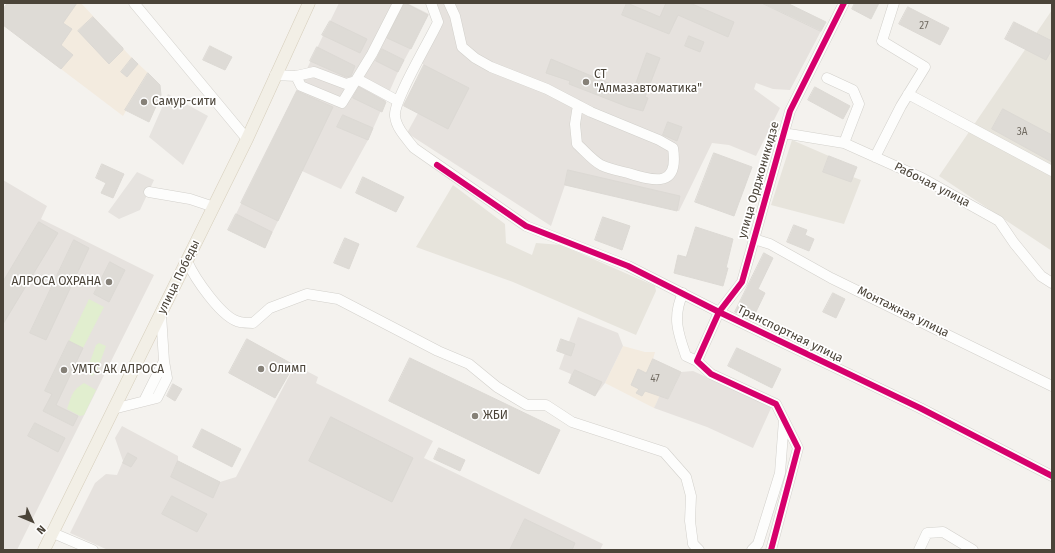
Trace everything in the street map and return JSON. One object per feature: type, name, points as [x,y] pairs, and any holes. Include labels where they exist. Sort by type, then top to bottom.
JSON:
[{"type":"main road","name":"улица Победы","points":[[44,550],[247,139],[309,3]]},
{"type":"street","points":[[134,3],[247,139]]},
{"type":"street","points":[[296,76],[301,86],[342,103],[372,54],[398,3]]},
{"type":"street","points":[[275,75],[296,76],[314,72],[346,84],[355,83],[359,80],[398,101],[438,22],[431,3]]},
{"type":"street","points":[[449,3],[455,16],[462,47],[475,58],[491,67],[547,90],[659,140],[673,148],[675,162],[672,172],[664,180],[651,180],[602,165],[577,144],[575,124],[578,105]]},
{"type":"street","name":"улица Орджоникидзе","points":[[697,361],[719,312],[742,282],[770,188],[783,133],[790,111],[844,3]]},
{"type":"street","points":[[875,157],[908,94],[925,67],[882,41],[894,3]]},
{"type":"street","points":[[827,78],[853,90],[859,104],[844,143]]},
{"type":"street","points":[[908,94],[1052,171]]},
{"type":"street","name":"Транспортная улица","points":[[398,101],[395,116],[401,131],[414,148],[526,226],[628,266],[719,312],[920,408],[1052,476]]},
{"type":"street","name":"Рабочая улица","points":[[783,133],[844,143],[922,178],[999,221],[1014,243],[1041,276],[1052,284]]},
{"type":"street","points":[[149,192],[190,199],[214,206]]},
{"type":"street","name":"Монтажная улица","points":[[754,239],[770,244],[831,278],[1052,386]]},
{"type":"street","points":[[187,261],[193,274],[219,308],[239,322],[253,323],[270,308],[307,294],[338,299],[422,343],[469,364],[497,388],[527,405],[546,405],[572,422],[664,452],[686,477],[690,496],[690,521],[693,544],[699,550]]},
{"type":"street","points":[[683,293],[676,316],[680,339],[686,356],[697,361],[711,374],[776,404],[798,448],[771,550]]},
{"type":"street","points":[[113,409],[157,398],[167,378],[160,314]]},
{"type":"street","points":[[752,550],[758,544],[780,473],[784,420]]},
{"type":"street","points":[[919,550],[927,533],[943,532],[973,550]]},
{"type":"street","points":[[53,533],[94,550]]},
{"type":"shaded area","points":[[8,3],[81,3],[130,56],[148,73],[123,116],[3,25],[3,9]]},
{"type":"shaded area","points":[[339,3],[407,3],[429,14],[398,72],[368,140],[341,189],[302,171],[265,248],[236,214]]},
{"type":"shaded area","points":[[436,3],[762,3],[821,31],[790,90],[773,89],[756,83],[754,89],[780,108],[756,156],[729,145],[712,143],[679,211],[565,185],[551,226],[407,133],[418,113],[403,105],[424,65],[420,62],[442,17]]},
{"type":"shaded area","points":[[1052,10],[1052,251],[939,176]]},
{"type":"shaded area","points":[[168,94],[208,116],[183,165],[149,137]]},
{"type":"shaded area","points":[[792,140],[829,156],[853,177],[861,180],[844,224],[771,205]]},
{"type":"shaded area","points":[[137,172],[154,180],[140,210],[119,219],[108,212]]},
{"type":"shaded area","points":[[3,180],[47,206],[41,219],[154,275],[17,550],[3,550]]},
{"type":"shaded area","points":[[453,185],[505,224],[506,243],[532,255],[536,243],[561,245],[655,286],[656,291],[636,335],[513,282],[416,247]]},
{"type":"shaded area","points":[[578,317],[618,333],[623,346],[605,383],[595,396],[569,383],[571,374],[559,369]]},
{"type":"shaded area","points":[[623,346],[645,352],[655,352],[653,359],[681,372],[668,399],[660,396],[654,408],[605,383]]},
{"type":"shaded area","points":[[295,365],[318,377],[316,383],[433,441],[424,458],[603,544],[600,550],[108,550],[70,533],[95,483],[106,474],[117,475],[123,461],[115,438],[122,426],[178,456],[178,461],[220,482],[236,477]]},
{"type":"shaded area","points":[[693,371],[772,406],[753,448],[707,427],[654,408],[660,395],[668,399],[681,372]]},
{"type":"green space","points":[[89,299],[104,307],[83,348],[69,341]]},
{"type":"green space","points":[[99,343],[106,346],[97,371],[92,376],[87,370],[96,345]]},
{"type":"green space","points":[[84,383],[96,390],[84,415],[80,416],[67,409],[74,391]]},
{"type":"building","points":[[8,3],[77,3],[63,23],[72,29],[61,45],[73,55],[61,69],[3,25],[3,9]]},
{"type":"building","points":[[405,3],[428,15],[411,49],[387,38]]},
{"type":"building","points":[[627,3],[660,17],[666,3],[690,3],[734,22],[728,37],[678,15],[669,34],[622,15]]},
{"type":"building","points":[[762,3],[787,3],[826,22],[821,31]]},
{"type":"building","points":[[855,3],[879,3],[871,19],[852,9]]},
{"type":"building","points":[[908,7],[949,28],[940,45],[899,24]]},
{"type":"building","points":[[93,17],[123,48],[123,50],[109,64],[78,31]]},
{"type":"building","points":[[330,21],[367,39],[360,53],[322,35]]},
{"type":"building","points":[[1014,22],[1052,41],[1052,49],[1046,60],[1005,39]]},
{"type":"building","points":[[689,36],[704,42],[700,52],[685,46]]},
{"type":"building","points":[[210,46],[232,57],[225,70],[203,60]]},
{"type":"building","points":[[317,47],[355,66],[351,76],[346,77],[310,61]]},
{"type":"building","points":[[382,49],[404,60],[398,72],[376,61]]},
{"type":"building","points":[[647,53],[660,58],[645,97],[648,98],[643,111],[628,107],[569,84],[570,81],[546,73],[551,59],[632,93]]},
{"type":"building","points":[[132,58],[138,64],[127,77],[121,72]]},
{"type":"building","points":[[424,65],[469,88],[448,129],[404,106]]},
{"type":"building","name":"Самур-сити","points":[[148,73],[160,85],[161,95],[149,122],[125,110]]},
{"type":"building","points":[[359,87],[386,102],[382,112],[353,98]]},
{"type":"building","points":[[815,87],[850,106],[843,119],[808,100]]},
{"type":"building","points":[[297,91],[333,107],[278,221],[241,203]]},
{"type":"building","points":[[1003,109],[1052,135],[1052,162],[992,129]]},
{"type":"building","points":[[343,115],[373,128],[368,140],[337,127]]},
{"type":"building","points":[[668,122],[682,127],[677,141],[663,135]]},
{"type":"building","points":[[714,153],[752,167],[734,216],[695,202]]},
{"type":"building","points":[[829,156],[857,167],[851,182],[823,172]]},
{"type":"building","points":[[102,164],[124,174],[113,198],[101,193],[106,183],[96,178]]},
{"type":"building","points":[[568,170],[680,196],[677,211],[565,185]]},
{"type":"building","points":[[363,177],[404,197],[396,212],[356,193]]},
{"type":"building","points":[[236,214],[272,232],[265,248],[228,230]]},
{"type":"building","points":[[603,217],[630,226],[622,250],[595,240]]},
{"type":"building","points":[[39,222],[58,233],[3,324],[3,282]]},
{"type":"building","points":[[794,225],[807,230],[805,235],[814,239],[809,251],[787,242]]},
{"type":"building","points":[[696,227],[733,239],[723,286],[674,273],[678,255],[686,257]]},
{"type":"building","points":[[345,238],[359,244],[349,269],[334,263]]},
{"type":"building","points":[[74,240],[89,248],[46,340],[30,333]]},
{"type":"building","points":[[764,253],[773,258],[758,289],[765,293],[752,320],[735,312]]},
{"type":"building","name":"АЛРОСА ОХРАНА","points":[[110,262],[125,270],[109,302],[94,294]]},
{"type":"building","points":[[833,293],[845,299],[836,318],[823,312]]},
{"type":"building","name":"Олимп","points":[[247,339],[294,365],[275,398],[229,373]]},
{"type":"building","points":[[561,339],[575,344],[571,356],[557,351]]},
{"type":"building","name":"УМТС АК АЛРОСА","points":[[69,341],[83,348],[56,405],[78,416],[73,426],[43,411],[52,394],[45,391]]},
{"type":"building","points":[[737,348],[781,369],[772,388],[728,366]]},
{"type":"building","name":"ЖБИ","points":[[410,358],[560,430],[539,474],[389,401]]},
{"type":"building","points":[[653,359],[681,372],[668,399],[645,391],[642,396],[636,393],[639,389],[631,385],[638,369],[646,373]]},
{"type":"building","points":[[575,370],[602,382],[595,396],[569,383]]},
{"type":"building","points":[[173,384],[182,389],[175,401],[167,396]]},
{"type":"building","points":[[331,417],[413,458],[392,502],[309,461]]},
{"type":"building","points":[[35,423],[65,438],[58,452],[28,436]]},
{"type":"building","points":[[202,429],[241,449],[232,467],[193,447]]},
{"type":"building","points":[[439,448],[465,460],[460,471],[434,459]]},
{"type":"building","points":[[128,453],[137,458],[131,467],[123,463]]},
{"type":"building","points":[[178,461],[220,482],[213,498],[171,477]]},
{"type":"building","points":[[172,496],[207,514],[197,532],[162,514]]},
{"type":"building","points":[[525,519],[575,543],[572,550],[510,550]]},
{"type":"cycle path","points":[[771,550],[798,448],[776,404],[711,374],[697,361],[719,312],[742,282],[790,111],[844,3]]},
{"type":"cycle path","points":[[437,165],[526,226],[628,266],[719,312],[920,408],[1052,476]]},
{"type":"place","name":"СТ \"Алмазавтоматика\"","points":[[586,82]]},
{"type":"place","name":"Самур-сити","points":[[144,102]]},
{"type":"place","name":"АЛРОСА ОХРАНА","points":[[109,282]]},
{"type":"place","name":"Олимп","points":[[261,369]]},
{"type":"place","name":"УМТС АК АЛРОСА","points":[[64,370]]},
{"type":"place","name":"ЖБИ","points":[[475,416]]}]
